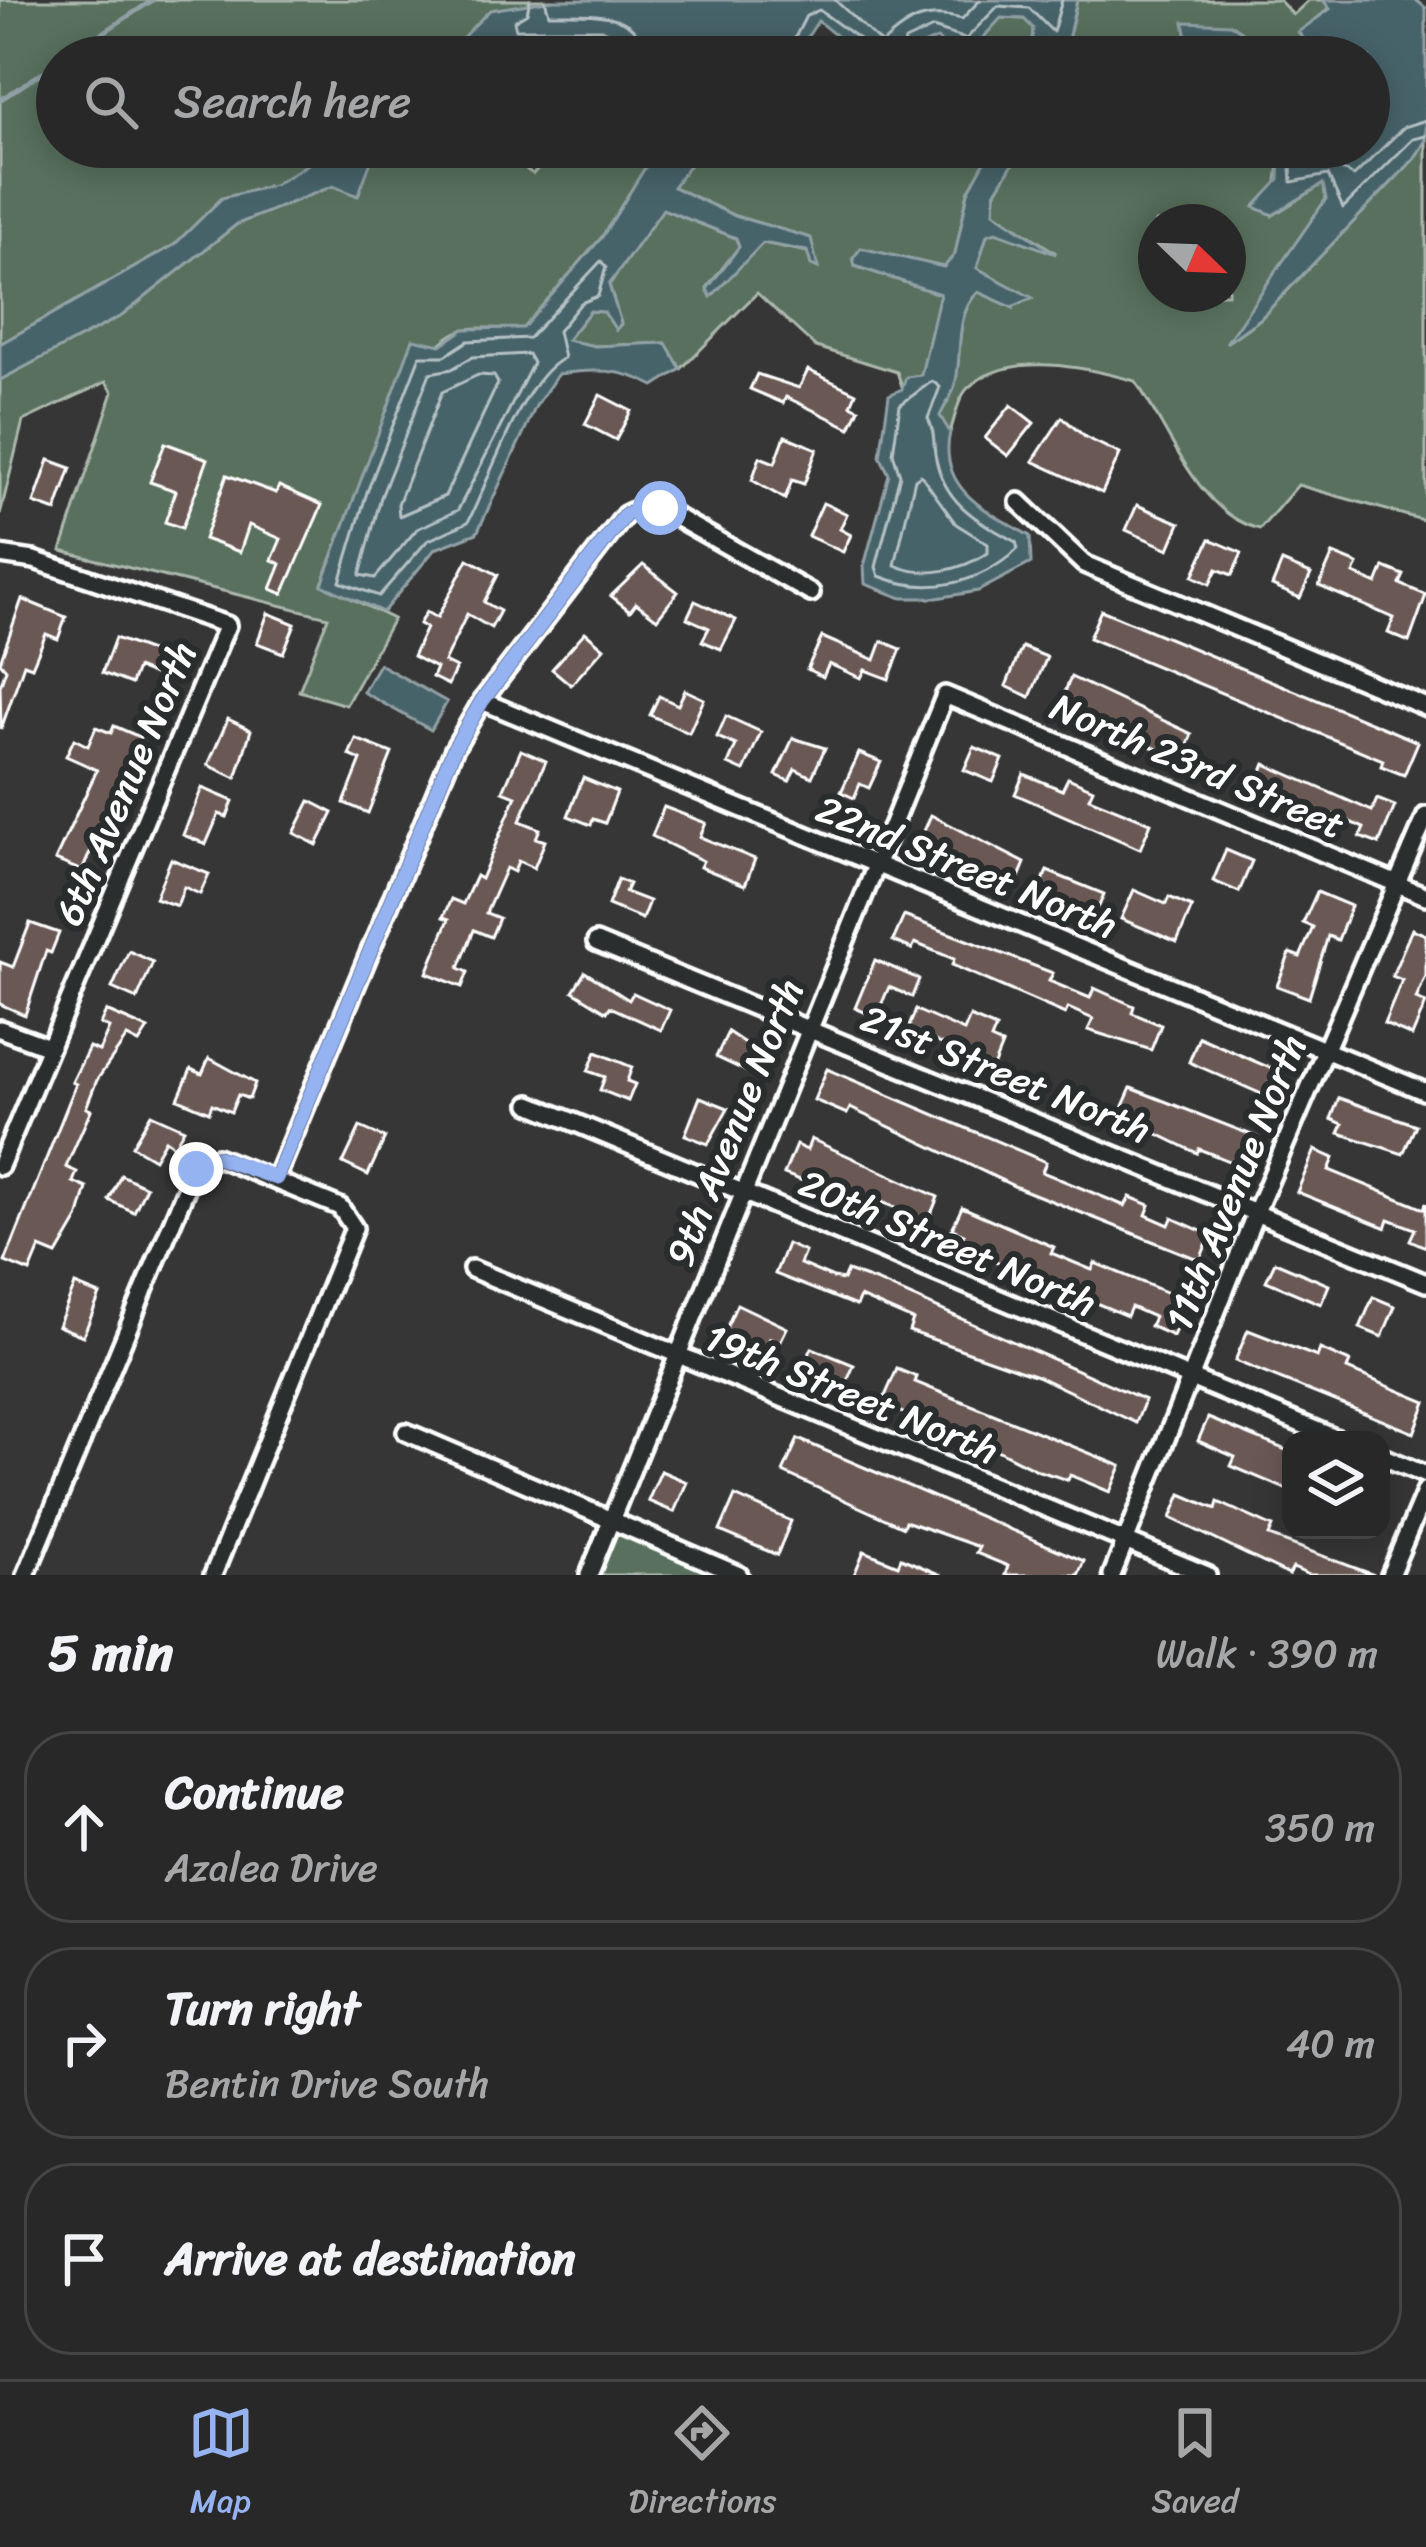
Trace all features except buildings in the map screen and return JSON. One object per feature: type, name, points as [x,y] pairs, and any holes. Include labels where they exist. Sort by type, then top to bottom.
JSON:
[{"type":"street","points":[[1019,502],[1084,564],[1426,707]]},
{"type":"street","points":[[276,1178],[454,749],[482,701],[625,515],[643,506],[660,508],[811,593]]},
{"type":"street","name":"6th Avenue North","points":[[0,555],[55,567],[227,625],[0,1166]]},
{"type":"street","name":"9th Avenue North","points":[[589,1575],[945,695]]},
{"type":"street","name":"North 23rd Street","points":[[945,695],[1426,896]]},
{"type":"street","name":"22nd Street North","points":[[482,701],[1426,1092]]},
{"type":"street","name":"11th Avenue North","points":[[1112,1575],[1256,1212],[1426,816]]},
{"type":"street","name":"21st Street North","points":[[596,942],[1426,1283]]},
{"type":"street","points":[[0,1029],[50,1048]]},
{"type":"street","name":"20th Street North","points":[[530,1104],[1318,1431]]},
{"type":"street","points":[[26,1575],[196,1169],[217,1157],[340,1207],[354,1228],[213,1575]]},
{"type":"street","name":"19th Street North","points":[[472,1269],[1208,1575]]},
{"type":"street","points":[[406,1432],[739,1575]]},
{"type":"street","points":[[1390,1460],[1426,1474]]},
{"type":"street","points":[[1390,1575],[1426,1490]]},
{"type":"green space","points":[[0,0],[553,0],[473,36],[36,36],[36,168],[302,168],[274,185],[222,198],[174,245],[0,344]]},
{"type":"green space","points":[[1077,0],[1279,0],[1293,15],[1309,0],[1323,0],[1330,8],[1299,33],[1302,36],[1247,36],[1230,24],[1211,36],[1069,36]]},
{"type":"green space","points":[[1000,18],[1025,19],[1033,28],[1032,36],[985,36]]},
{"type":"green space","points":[[1426,140],[1426,521],[1298,485],[1260,529],[1238,521],[1202,488],[1135,381],[1095,371],[1050,365],[1005,369],[968,388],[950,432],[939,416],[953,389],[970,302],[978,292],[1012,307],[997,279],[977,268],[987,234],[996,232],[1056,253],[994,212],[995,193],[1010,168],[1278,168],[1273,215],[1324,183],[1326,199],[1229,341],[1260,319],[1414,159]]},
{"type":"green space","points":[[359,168],[528,168],[533,174],[538,168],[645,168],[602,237],[523,328],[467,329],[444,341],[399,400],[322,584],[393,619],[346,705],[299,691],[328,617],[61,551],[113,392],[106,382],[23,421],[0,515],[0,380],[123,315],[237,224],[333,186]]},
{"type":"green space","points":[[686,168],[981,168],[968,192],[955,255],[944,268],[861,249],[855,266],[940,294],[921,376],[903,389],[897,372],[816,347],[757,293],[681,369],[665,343],[595,346],[566,341],[590,311],[604,312],[616,329],[621,324],[609,285],[663,209],[736,238],[739,247],[707,288],[763,243],[808,252],[811,265],[810,238],[735,216],[672,186]]},
{"type":"green space","points":[[615,1532],[715,1575],[597,1575]]},
{"type":"water","points":[[553,0],[1077,0],[1069,36],[1032,36],[1033,28],[1024,19],[1001,18],[984,36],[836,36],[818,21],[808,36],[464,36],[490,10]]},
{"type":"water","points":[[1323,0],[1416,0],[1426,8],[1426,140],[1414,159],[1260,319],[1226,343],[1326,199],[1323,184],[1273,215],[1254,207],[1279,180],[1279,168],[1390,168],[1390,36],[1302,36],[1298,32],[1330,9]]},
{"type":"water","points":[[1184,22],[1230,24],[1248,36],[1186,36]]},
{"type":"water","points":[[302,168],[368,168],[358,196],[333,186],[237,224],[123,315],[0,380],[0,344],[174,245],[222,198],[274,185]]},
{"type":"water","points":[[645,168],[687,168],[673,187],[735,216],[811,238],[818,268],[811,265],[807,251],[763,243],[711,297],[707,289],[739,247],[736,238],[663,209],[609,285],[621,323],[616,330],[604,312],[590,311],[567,340],[595,346],[666,343],[681,369],[654,386],[607,371],[558,374],[536,406],[477,533],[435,549],[383,612],[322,585],[413,339],[441,345],[464,329],[523,328],[602,237]]},
{"type":"water","points":[[981,168],[1010,168],[995,193],[994,212],[1056,254],[996,232],[987,235],[977,268],[1033,298],[1012,307],[978,292],[970,302],[954,389],[940,416],[950,432],[948,452],[959,484],[983,508],[1030,536],[1031,563],[978,591],[902,598],[865,584],[864,566],[889,474],[880,456],[889,395],[902,389],[906,377],[921,375],[940,294],[855,266],[853,258],[861,248],[944,267],[955,254],[968,192]]},
{"type":"water","points":[[379,664],[447,702],[431,730],[363,692]]},
{"type":"waterway","points":[[98,36],[153,0]]},
{"type":"waterway","points":[[0,100],[36,77]]},
{"type":"route","points":[[196,1169],[217,1157],[276,1178],[467,723],[625,515],[643,506],[660,508]]}]
